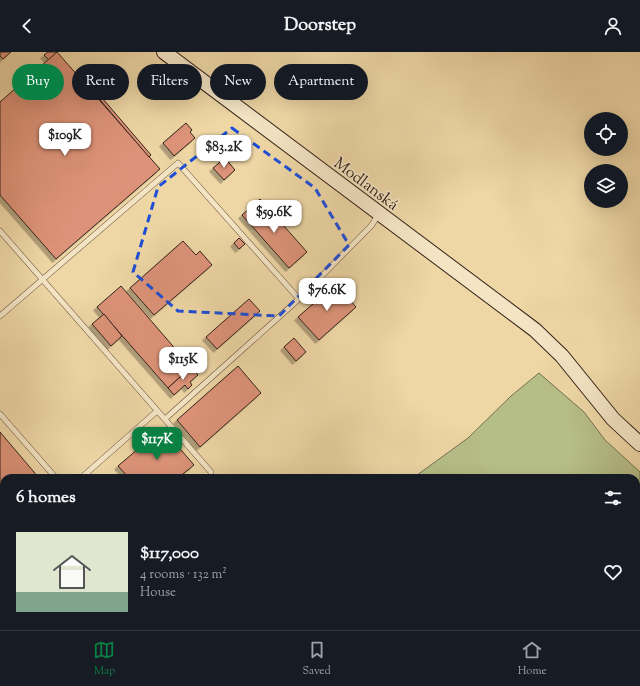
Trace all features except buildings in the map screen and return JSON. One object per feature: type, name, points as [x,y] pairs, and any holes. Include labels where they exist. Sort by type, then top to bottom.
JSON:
[{"type":"street","name":"Modlanská","points":[[164,52],[535,330],[571,367],[613,419],[640,444]]},
{"type":"lane","points":[[0,316],[178,163],[299,299]]},
{"type":"lane","points":[[165,419],[299,299],[371,226],[379,214]]},
{"type":"lane","points":[[0,231],[165,419],[211,472],[211,474]]},
{"type":"lane","points":[[86,474],[157,411]]},
{"type":"lane","points":[[0,414],[52,474]]},
{"type":"highlighted area","points":[[232,128],[315,188],[349,245],[279,316],[178,311],[133,272],[158,187]]},
{"type":"green space","points":[[539,373],[584,412],[605,440],[640,472],[640,474],[418,474],[468,438],[511,396]]}]
